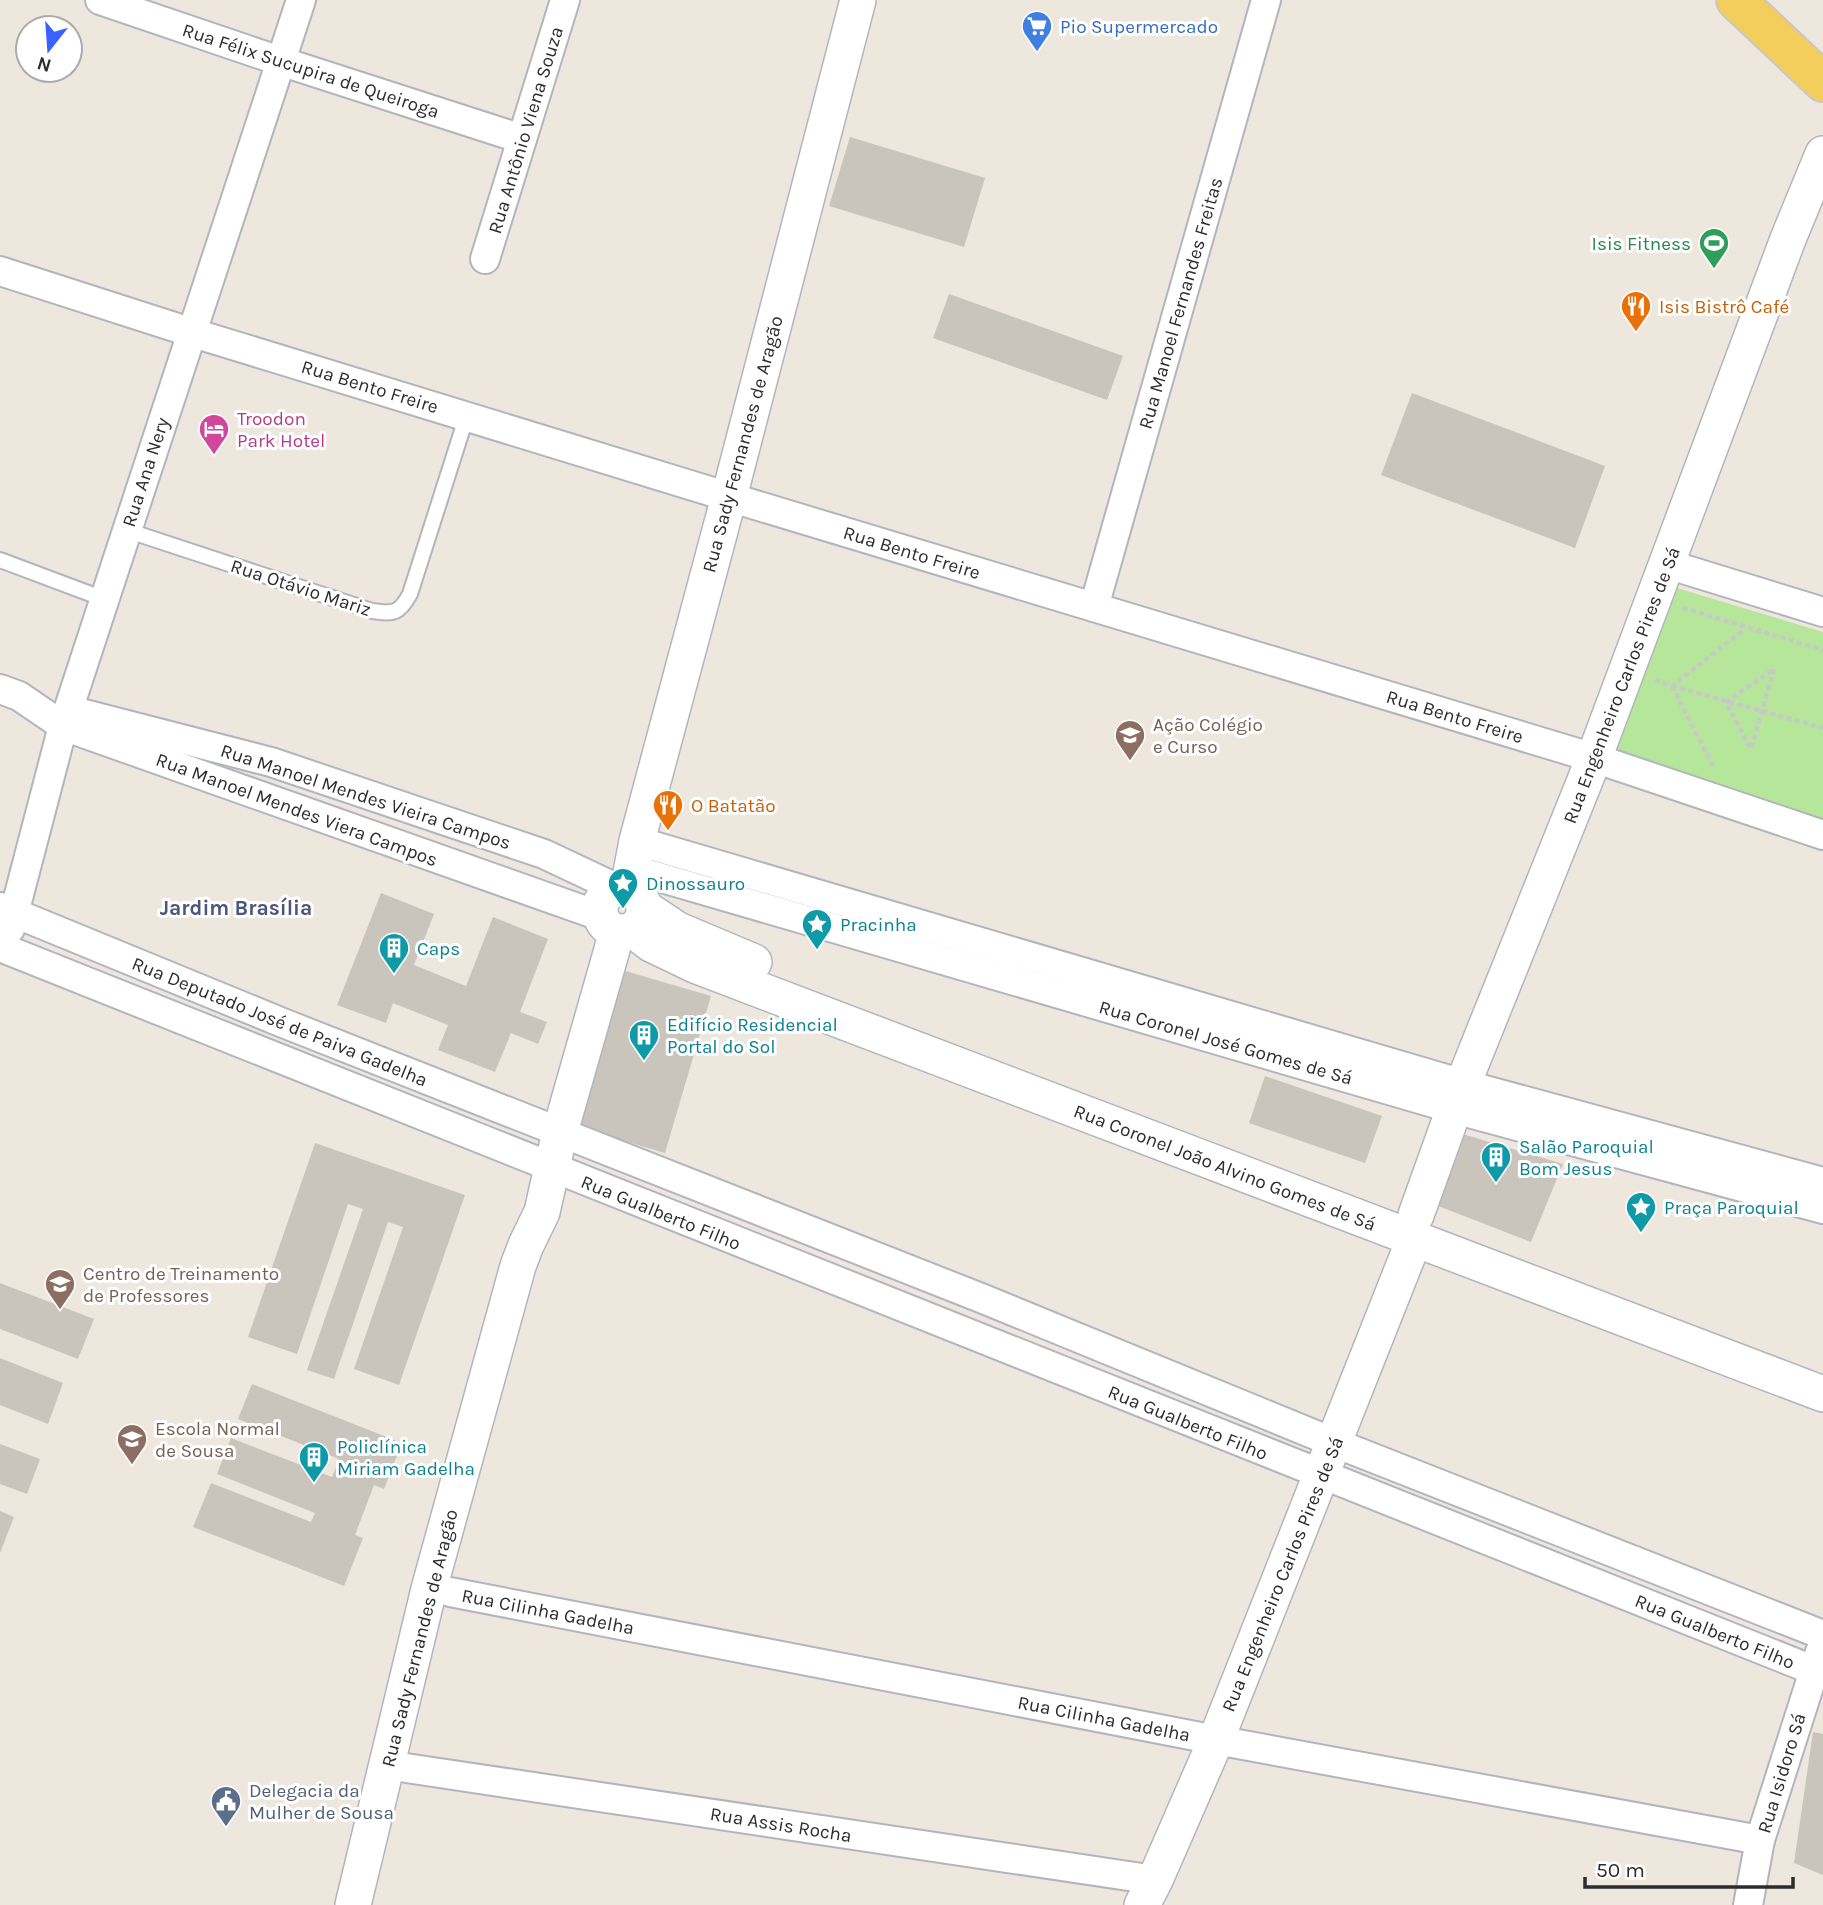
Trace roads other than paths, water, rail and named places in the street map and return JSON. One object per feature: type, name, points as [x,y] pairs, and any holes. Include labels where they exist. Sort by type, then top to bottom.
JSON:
[{"type":"main road","points":[[1736,0],[1823,82]]},
{"type":"main road","points":[[1771,0],[1823,51]]},
{"type":"street","name":"Rua Félix Sucupira de Queiroga","points":[[100,0],[523,139]]},
{"type":"street","name":"Rua Ana Nery","points":[[1,948],[8,910],[66,718],[190,332],[301,0]]},
{"type":"street","name":"Rua Antônio Viena Souza","points":[[485,259],[565,0]]},
{"type":"street","name":"Rua Sady Fernandes de Aragão","points":[[353,1905],[433,1576],[518,1266],[542,1212],[560,1132],[626,896],[858,0]]},
{"type":"street","name":"Rua Manoel Fernandes Freitas","points":[[1094,607],[1266,0]]},
{"type":"street","name":"Rua Engenheiro Carlos Pires de Sá","points":[[1149,1893],[1216,1740],[1422,1230],[1459,1097],[1594,758],[1788,239],[1823,154]]},
{"type":"street","name":"Rua Bento Freire","points":[[0,271],[729,497],[1594,758],[1823,835]]},
{"type":"street","points":[[1667,564],[1823,612]]},
{"type":"street","name":"Rua Manoel Mendes Viera Campos","points":[[0,689],[66,718],[626,896]]},
{"type":"street","name":"Rua Manoel Mendes Vieira Campos","points":[[66,718],[271,762],[544,854],[626,896]]},
{"type":"street","name":"Rua Coronel João Alvino Gomes de Sá","points":[[626,896],[651,944],[697,966],[898,1030],[1070,1095],[1679,1327],[1823,1394]]},
{"type":"street","name":"Rua Coronel José Gomes de Sá","points":[[626,896],[1823,1182]]},
{"type":"street","name":"Rua Deputado José de Paiva Gadelha","points":[[8,910],[161,974],[560,1132]]},
{"type":"street","name":"Rua Deputado José de Paiva Gadelha","points":[[1,948],[552,1169]]},
{"type":"street","points":[[146,1007],[161,974]]},
{"type":"street","points":[[269,1056],[283,1023]]},
{"type":"street","name":"Rua Coronel José Gomes de Sá","points":[[1459,1097],[1823,1209]]},
{"type":"street","name":"Rua Gualberto Filho","points":[[560,1132],[981,1298],[1335,1443],[1823,1635]]},
{"type":"street","name":"Rua Gualberto Filho","points":[[552,1169],[1818,1672]]},
{"type":"street","points":[[719,1234],[734,1200]]},
{"type":"street","name":"Rua Sady Fernandes de Aragão","points":[[369,1905],[540,1257],[542,1212]]},
{"type":"street","points":[[966,1333],[981,1298]]},
{"type":"street","name":"Rua Coronel João Alvino Gomes de Sá","points":[[1679,1327],[1823,1368]]},
{"type":"street","points":[[1588,1580],[1604,1549]]},
{"type":"street","name":"Rua Cilinha Gadelha","points":[[450,1592],[1216,1740],[1760,1840]]},
{"type":"street","name":"Rua Isidoro Sá","points":[[1748,1905],[1760,1840],[1818,1672],[1823,1644]]},
{"type":"street","name":"Rua Assis Rocha","points":[[406,1768],[1149,1893]]},
{"type":"lane","name":"Rua Otávio Mariz","points":[[126,530],[372,611],[390,614],[402,608],[410,594],[467,415]]},
{"type":"lane","points":[[0,561],[104,599]]},
{"type":"place","name":"Pio Supermercado","points":[[1037,53]]},
{"type":"place","name":"Isis Fitness","points":[[1714,270]]},
{"type":"place","name":"Isis Bistrô Café","points":[[1636,333]]},
{"type":"place","name":"Troodon Park Hotel","points":[[214,456]]},
{"type":"place","name":"Ação Colégio e Curso","points":[[1130,762]]},
{"type":"place","name":"O Batatão","points":[[668,832]]},
{"type":"place","name":"Dinossauro","points":[[623,910]]},
{"type":"place","name":"Pracinha","points":[[817,951]]},
{"type":"place","name":"Caps","points":[[394,975]]},
{"type":"place","name":"Edifício Residencial Portal do Sol","points":[[644,1062]]},
{"type":"place","name":"Salão Paroquial Bom Jesus","points":[[1496,1184]]},
{"type":"place","name":"Praça Paroquial","points":[[1641,1234]]},
{"type":"place","name":"Centro de Treinamento de Professores","points":[[60,1311]]},
{"type":"place","name":"Escola Normal de Sousa","points":[[132,1466]]},
{"type":"place","name":"Policlínica Miriam Gadelha","points":[[314,1484]]},
{"type":"place","name":"Delegacia da Mulher de Sousa","points":[[226,1828]]},
{"type":"district","name":"Jardim Brasília","points":[[236,908]]}]
